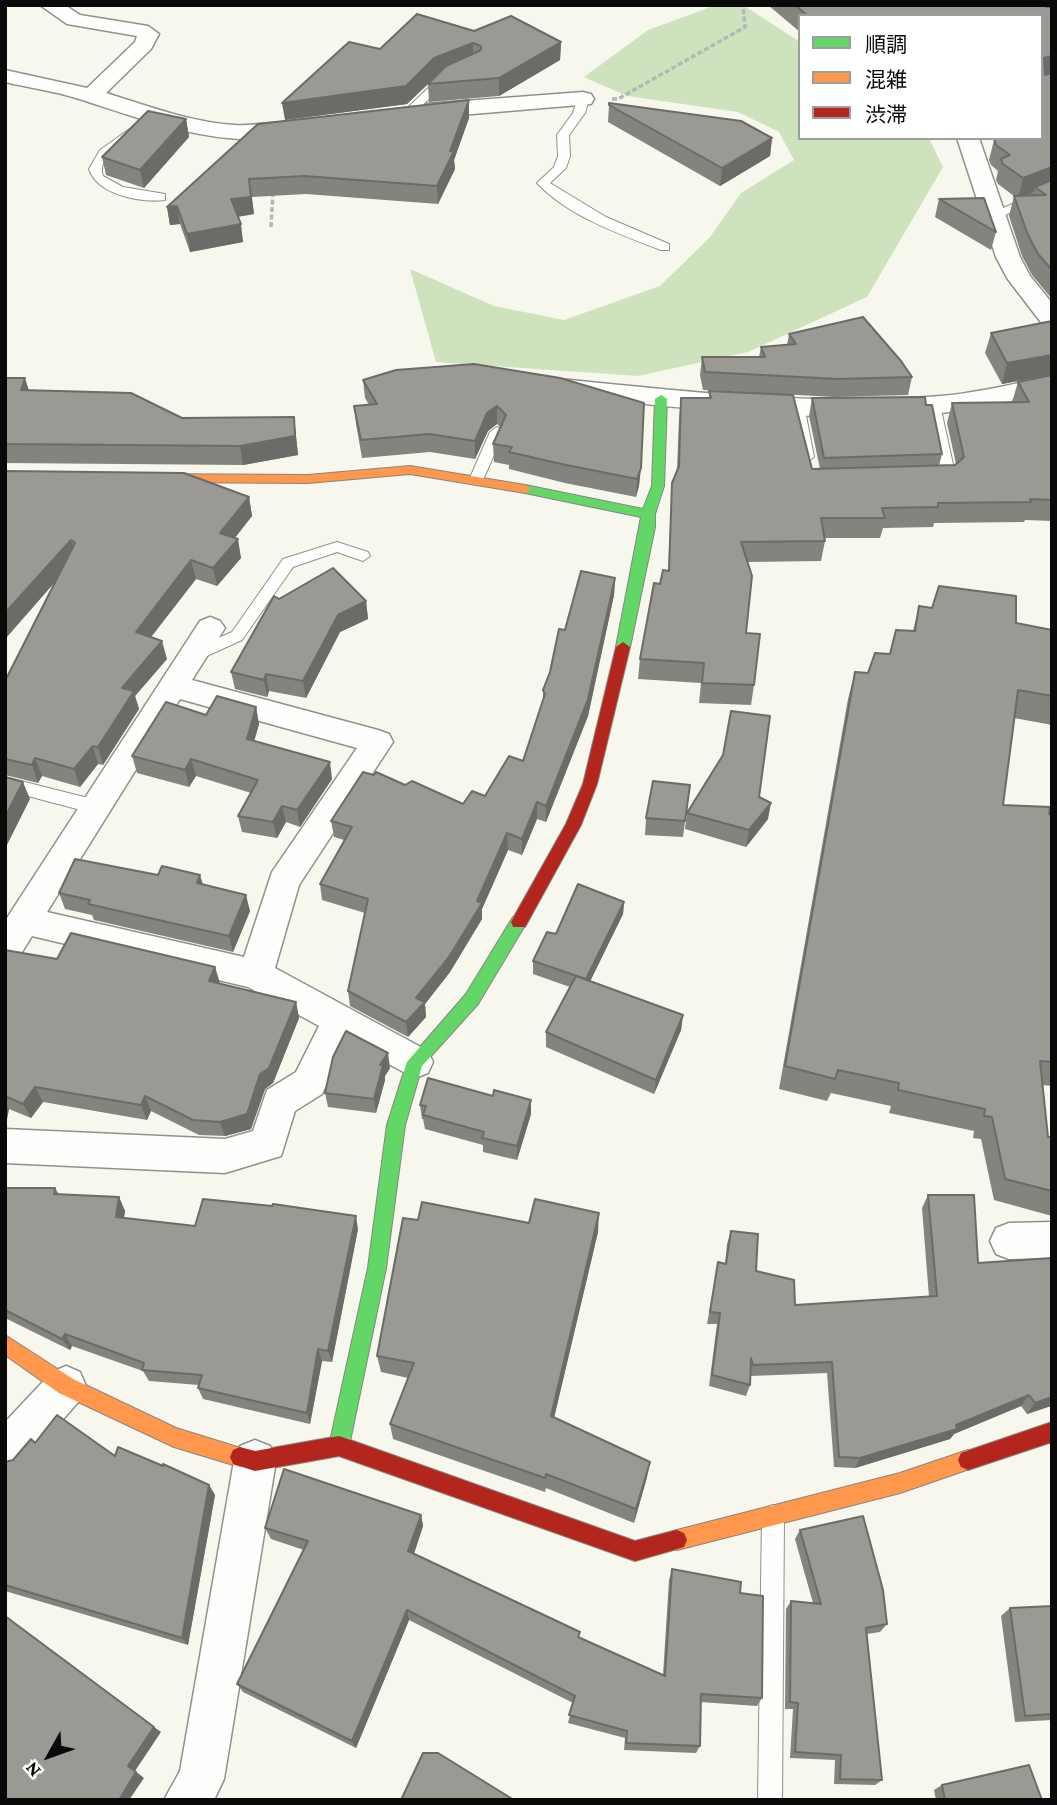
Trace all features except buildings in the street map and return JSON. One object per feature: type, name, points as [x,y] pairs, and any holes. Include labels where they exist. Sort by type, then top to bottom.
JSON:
[{"type":"street","points":[[50,5],[74,20],[141,30],[149,34],[144,45],[91,96]]},
{"type":"street","points":[[5,76],[91,96],[192,128],[232,134],[317,125]]},
{"type":"street","points":[[383,116],[583,99]]},
{"type":"street","points":[[969,140],[1008,257],[1019,278],[1052,320]]},
{"type":"street","points":[[548,385],[661,399],[797,405],[933,405],[1052,385]]},
{"type":"street","points":[[339,1446],[377,1268],[396,1125],[415,1062],[471,999],[522,917],[573,825],[590,784],[609,713],[648,527],[648,514],[658,486],[661,399]]},
{"type":"street","points":[[127,478],[308,479],[410,470],[476,480],[648,514]]},
{"type":"street","points":[[5,950],[210,628]]},
{"type":"street","points":[[173,686],[378,742],[284,881],[256,974]]},
{"type":"street","points":[[24,920],[256,974],[415,1062]]},
{"type":"street","points":[[5,1146],[225,1156],[268,1144],[280,1101],[309,1083],[339,1021]]},
{"type":"street","points":[[1009,1241],[1052,1240]]},
{"type":"street","points":[[5,1344],[66,1386],[174,1437],[255,1461],[339,1446],[635,1551],[900,1483],[1052,1432]]},
{"type":"street","points":[[5,1453],[66,1386]]},
{"type":"street","points":[[187,1800],[201,1779],[255,1461]]},
{"type":"lane","points":[[408,113],[441,80],[452,75]]},
{"type":"lane","points":[[583,99],[579,113],[563,135],[564,156],[560,168],[543,183],[558,195],[620,230],[666,247]]},
{"type":"lane","points":[[156,116],[114,142],[103,152],[96,165],[99,178],[108,186],[161,197]]},
{"type":"lane","points":[[994,215],[1052,190]]},
{"type":"lane","points":[[797,405],[810,470]]},
{"type":"lane","points":[[922,479],[949,478],[933,405]]},
{"type":"lane","points":[[476,480],[497,432]]},
{"type":"lane","points":[[192,656],[237,636],[288,563],[337,547],[363,556]]},
{"type":"lane","points":[[5,783],[96,807]]},
{"type":"lane","points":[[770,1800],[773,1515]]},
{"type":"path","points":[[583,99],[618,99],[745,27],[743,5]]},
{"type":"path","points":[[271,227],[277,131]]},
{"type":"green space","points":[[716,5],[743,5],[798,41],[798,140],[930,140],[943,167],[867,297],[748,352],[638,376],[436,362],[410,269],[494,306],[564,320],[660,286],[710,237],[741,193],[794,160],[779,132],[738,112],[627,96],[584,77],[648,30]]},
{"type":"traffic: fast","points":[[623,647],[648,527],[648,514],[658,486],[661,399]]},
{"type":"traffic: fast","points":[[525,489],[648,514]]},
{"type":"traffic: fast","points":[[339,1446],[377,1268],[396,1125],[415,1062],[472,999],[519,922]]},
{"type":"traffic: slow","points":[[147,478],[308,479],[410,470],[525,489]]},
{"type":"traffic: slow","points":[[5,1344],[66,1386],[174,1437],[240,1457]]},
{"type":"traffic: slow","points":[[677,1540],[900,1483],[968,1460]]},
{"type":"traffic: jam","points":[[519,922],[573,825],[590,784],[623,647]]},
{"type":"traffic: jam","points":[[968,1460],[1052,1432]]},
{"type":"traffic: jam","points":[[240,1457],[255,1461],[339,1446],[635,1551],[677,1540]]}]
